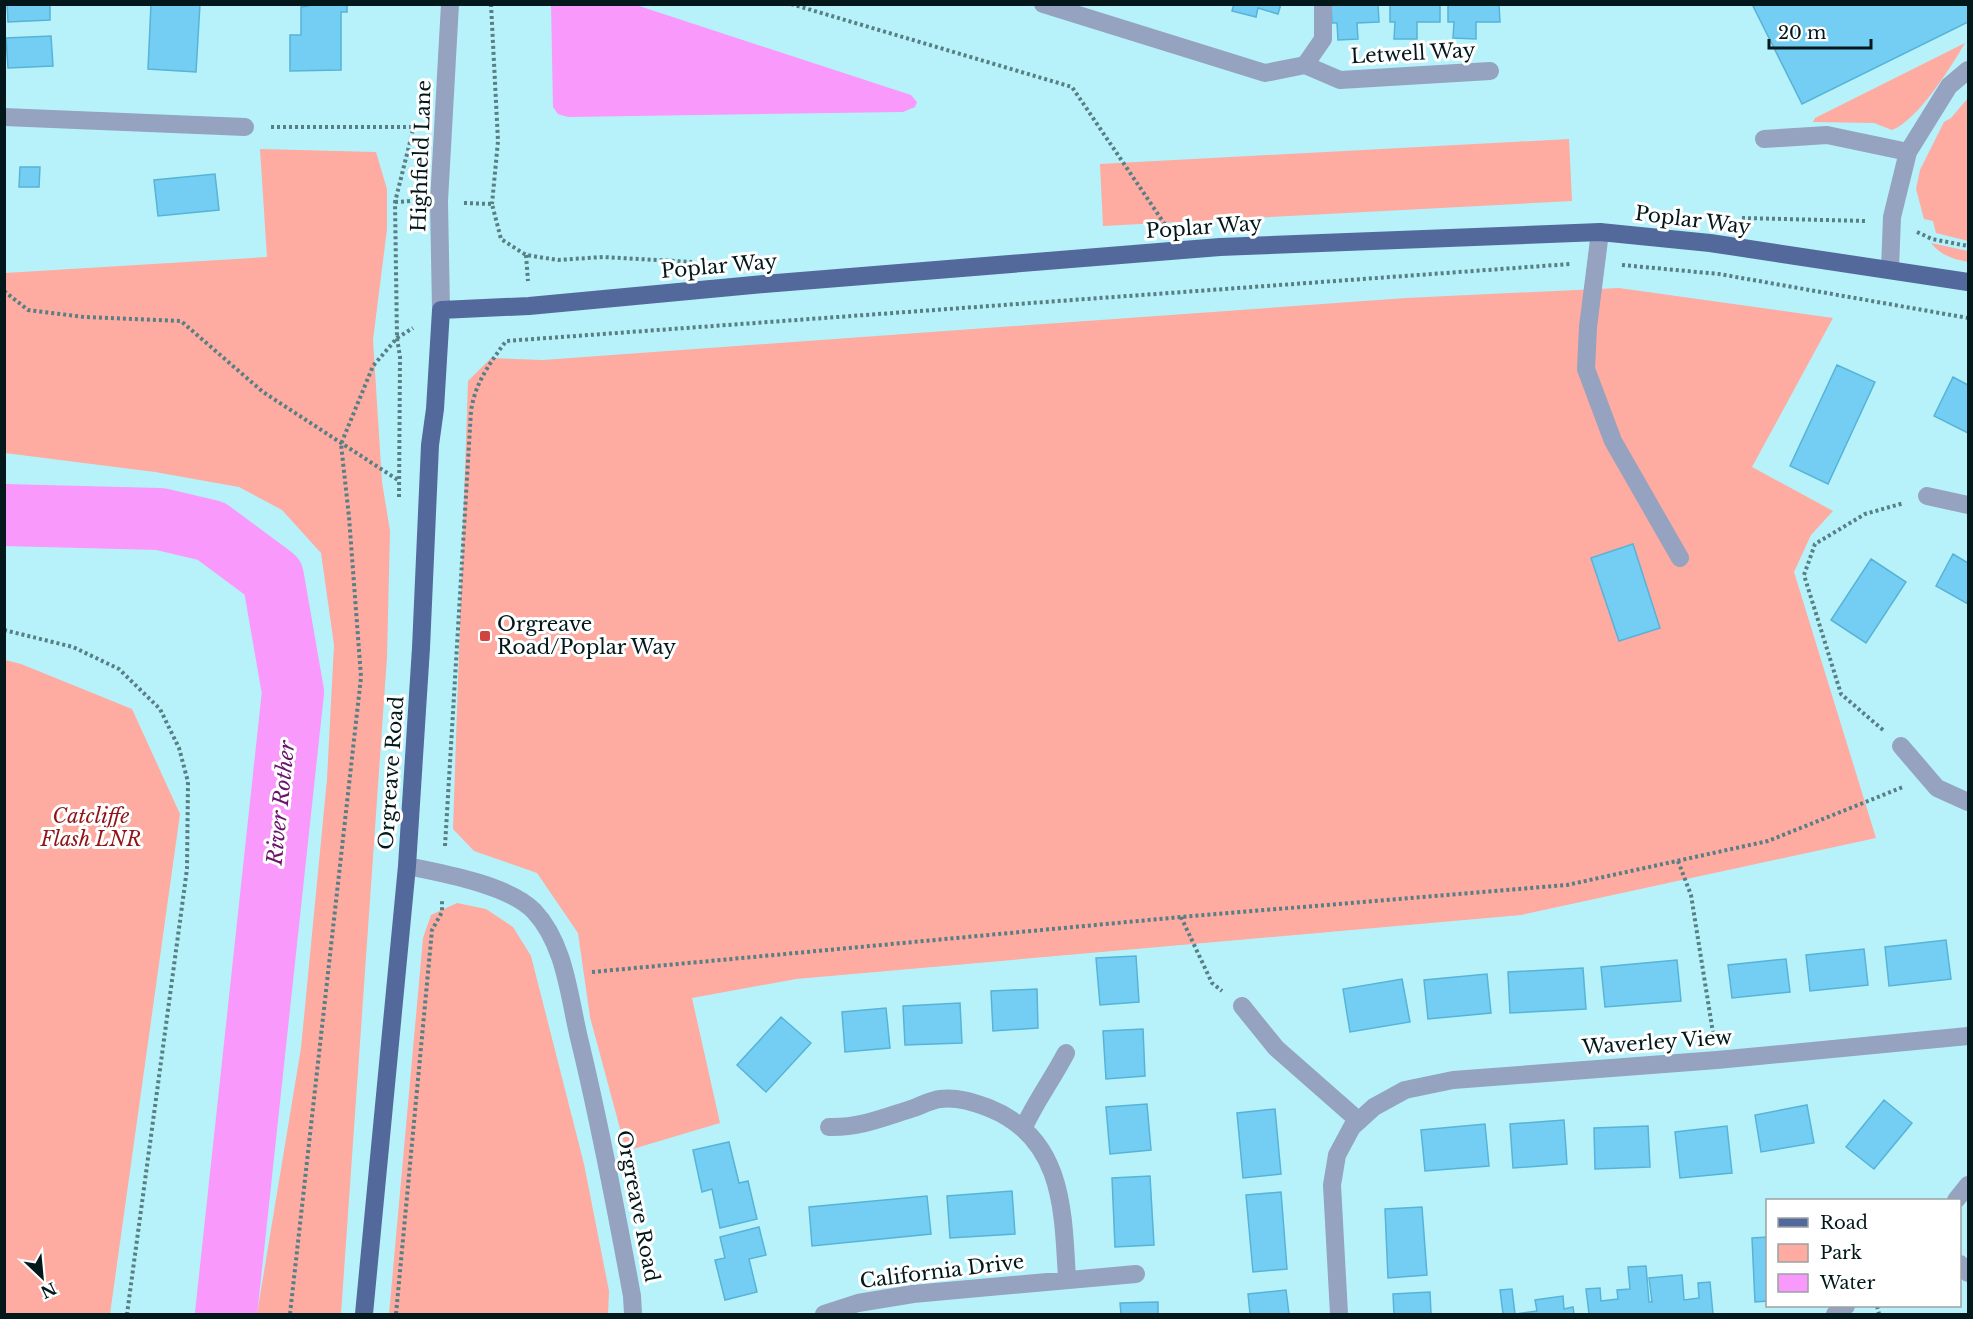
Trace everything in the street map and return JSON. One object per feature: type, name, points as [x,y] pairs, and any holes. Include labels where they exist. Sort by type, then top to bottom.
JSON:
[{"type":"main road","name":"Poplar Way","points":[[441,310],[529,306],[764,284],[1220,247],[1600,232],[1710,243],[1968,282]]},
{"type":"main road","name":"Orgreave Road","points":[[407,866],[421,648],[430,445],[435,409],[441,310]]},
{"type":"main road","points":[[364,1314],[407,866]]},
{"type":"street","name":"Highfield Lane","points":[[441,310],[439,201],[450,4]]},
{"type":"street","points":[[1043,4],[1265,73],[1305,65]]},
{"type":"street","name":"Letwell Way","points":[[1323,4],[1323,39],[1305,65],[1340,80],[1490,71]]},
{"type":"street","points":[[1890,269],[1893,217],[1908,152],[1949,86],[1968,70]]},
{"type":"street","points":[[4,117],[245,127]]},
{"type":"street","points":[[1764,139],[1827,135],[1908,152]]},
{"type":"street","points":[[1600,232],[1588,327],[1586,369],[1613,441],[1680,558]]},
{"type":"street","points":[[1928,496],[1968,505]]},
{"type":"street","points":[[1901,746],[1937,788],[1968,802]]},
{"type":"street","name":"Orgreave Road","points":[[407,866],[481,884],[512,896],[534,911],[556,944],[602,1134],[632,1296],[633,1314]]},
{"type":"street","points":[[1242,1006],[1276,1048],[1359,1121]]},
{"type":"street","name":"Waverley View","points":[[1339,1314],[1332,1185],[1337,1155],[1352,1127],[1374,1107],[1405,1090],[1453,1080],[1718,1060],[1968,1036]]},
{"type":"street","points":[[1024,1127],[1066,1053]]},
{"type":"street","points":[[830,1127],[845,1128],[869,1124],[939,1099],[969,1100],[1000,1112],[1024,1127],[1041,1151],[1056,1179],[1063,1216],[1067,1280]]},
{"type":"street","points":[[1957,1199],[1968,1185]]},
{"type":"street","name":"California Drive","points":[[824,1314],[858,1303],[913,1294],[1136,1274]]},
{"type":"path","points":[[491,4],[498,141],[492,204]]},
{"type":"path","points":[[791,4],[1072,87],[1167,227]]},
{"type":"path","points":[[395,202],[415,116]]},
{"type":"path","points":[[245,127],[414,127],[444,124]]},
{"type":"path","points":[[396,1314],[432,930],[442,912],[471,411],[474,393],[489,365],[506,341],[1595,263],[1719,274],[1968,318]]},
{"type":"path","points":[[4,291],[28,310],[84,317],[181,321],[263,392],[397,479],[426,516]]},
{"type":"path","points":[[290,1314],[361,677],[341,444],[373,366],[397,338],[441,310]]},
{"type":"path","points":[[1901,746],[1841,693],[1804,575],[1815,544],[1865,514],[1928,496]]},
{"type":"path","points":[[4,630],[74,647],[119,669],[160,709],[179,748],[188,782],[187,869],[127,1314]]},
{"type":"path","points":[[564,974],[1181,917],[1567,885],[1768,841],[1928,777]]},
{"type":"path","points":[[1678,861],[1690,895],[1718,1060]]},
{"type":"path","points":[[1181,917],[1212,983],[1242,1006]]},
{"type":"green space","points":[[1965,43],[1923,104],[1912,116],[1892,130],[1874,123],[1813,122],[1815,118]]},
{"type":"green space","points":[[1968,98],[1968,241],[1936,233],[1933,221],[1924,219],[1916,189],[1920,170],[1944,122],[1951,118]]},
{"type":"green space","points":[[1569,139],[1572,201],[1103,226],[1100,164]]},
{"type":"green space","points":[[260,149],[376,152],[387,189],[387,229],[373,340],[382,482],[390,531],[387,657],[341,1314],[257,1314],[301,1048],[327,779],[334,645],[321,553],[282,510],[239,487],[155,472],[5,453],[5,273],[267,257]]},
{"type":"green space","points":[[1931,243],[1968,251],[1968,262],[1943,254]]},
{"type":"green space","points":[[1619,288],[1833,318],[1752,467],[1833,511],[1811,535],[1794,572],[1876,838],[1521,915],[796,979],[692,998],[720,1123],[626,1151],[590,1017],[578,933],[537,873],[474,851],[453,829],[468,381],[491,358],[543,360],[1406,298]]},
{"type":"green space","name":"Catcliffe Flash LNR","points":[[5,660],[21,664],[132,709],[180,814],[110,1314],[5,1314]]},
{"type":"green space","points":[[457,903],[486,909],[513,927],[531,956],[584,1164],[609,1291],[608,1314],[389,1314],[423,938],[431,915]]},
{"type":"water","points":[[551,5],[636,5],[911,95],[917,102],[915,107],[903,112],[568,117],[558,114],[553,107]]},
{"type":"building","points":[[7,4],[50,4],[50,20],[8,22]]},
{"type":"building","points":[[151,4],[200,4],[196,72],[148,69]]},
{"type":"building","points":[[308,4],[347,4],[347,12],[341,12],[341,70],[290,71],[290,35],[301,35],[301,7],[308,6]]},
{"type":"building","points":[[1234,4],[1281,4],[1278,14],[1258,8],[1256,17],[1232,11]]},
{"type":"building","points":[[1331,4],[1378,4],[1379,22],[1357,23],[1358,39],[1338,40],[1337,23],[1332,23]]},
{"type":"building","points":[[1390,4],[1440,4],[1440,22],[1417,22],[1417,39],[1394,39],[1395,22],[1390,22]]},
{"type":"building","points":[[1448,4],[1499,4],[1500,22],[1476,22],[1476,39],[1453,38],[1454,22],[1448,22]]},
{"type":"building","points":[[1752,4],[1968,4],[1968,22],[1802,104]]},
{"type":"building","points":[[51,36],[53,66],[8,68],[6,38]]},
{"type":"building","points":[[20,167],[40,167],[39,187],[19,187]]},
{"type":"building","points":[[215,174],[219,210],[158,216],[154,180]]},
{"type":"building","points":[[1837,365],[1875,382],[1828,484],[1790,466]]},
{"type":"building","points":[[1953,377],[1968,385],[1968,433],[1934,416]]},
{"type":"building","points":[[1633,544],[1660,628],[1619,641],[1591,558]]},
{"type":"building","points":[[1953,554],[1968,563],[1968,604],[1936,586]]},
{"type":"building","points":[[1871,559],[1906,582],[1866,643],[1831,620]]},
{"type":"building","points":[[1946,940],[1951,979],[1889,986],[1885,947]]},
{"type":"building","points":[[1864,949],[1868,985],[1810,991],[1806,955]]},
{"type":"building","points":[[1136,956],[1139,1002],[1100,1005],[1096,958]]},
{"type":"building","points":[[1786,959],[1790,992],[1732,998],[1728,965]]},
{"type":"building","points":[[1677,960],[1681,1001],[1605,1007],[1601,967]]},
{"type":"building","points":[[1583,968],[1586,1009],[1510,1013],[1508,972]]},
{"type":"building","points":[[1487,974],[1491,1013],[1428,1019],[1424,980]]},
{"type":"building","points":[[1402,979],[1410,1022],[1350,1032],[1343,989]]},
{"type":"building","points":[[1037,989],[1038,1028],[993,1031],[991,991]]},
{"type":"building","points":[[960,1003],[962,1043],[905,1045],[903,1006]]},
{"type":"building","points":[[886,1008],[890,1048],[845,1052],[842,1012]]},
{"type":"building","points":[[781,1017],[811,1043],[766,1092],[737,1065]]},
{"type":"building","points":[[1143,1029],[1145,1076],[1106,1079],[1103,1031]]},
{"type":"building","points":[[1884,1100],[1912,1123],[1874,1169],[1846,1147]]},
{"type":"building","points":[[1147,1104],[1151,1150],[1110,1154],[1106,1107]]},
{"type":"building","points":[[1807,1105],[1814,1143],[1761,1152],[1755,1115]]},
{"type":"building","points":[[1275,1109],[1281,1174],[1243,1178],[1237,1113]]},
{"type":"building","points":[[1564,1120],[1567,1164],[1513,1168],[1510,1124]]},
{"type":"building","points":[[1485,1124],[1489,1166],[1425,1171],[1421,1130]]},
{"type":"building","points":[[1648,1126],[1650,1167],[1595,1169],[1594,1128]]},
{"type":"building","points":[[1727,1126],[1732,1173],[1680,1178],[1675,1132]]},
{"type":"building","points":[[729,1142],[739,1183],[748,1181],[757,1219],[720,1228],[712,1189],[702,1192],[693,1150]]},
{"type":"building","points":[[1150,1176],[1154,1245],[1115,1247],[1112,1178]]},
{"type":"building","points":[[1012,1191],[1015,1234],[950,1238],[947,1196]]},
{"type":"building","points":[[1281,1192],[1287,1269],[1253,1272],[1246,1195]]},
{"type":"building","points":[[927,1196],[931,1234],[812,1246],[809,1207]]},
{"type":"building","points":[[1422,1207],[1427,1275],[1388,1278],[1385,1209]]},
{"type":"building","points":[[759,1227],[766,1255],[749,1259],[757,1292],[725,1300],[715,1260],[725,1258],[720,1237]]},
{"type":"building","points":[[1766,1237],[1766,1301],[1755,1302],[1752,1238]]},
{"type":"building","points":[[1646,1266],[1649,1302],[1652,1302],[1649,1278],[1682,1275],[1684,1300],[1699,1298],[1698,1283],[1710,1282],[1713,1314],[1589,1314],[1586,1289],[1600,1288],[1601,1301],[1618,1299],[1617,1290],[1630,1289],[1628,1267]]},
{"type":"building","points":[[1512,1289],[1515,1314],[1503,1314],[1500,1290]]},
{"type":"building","points":[[1286,1290],[1289,1314],[1250,1314],[1248,1294]]},
{"type":"building","points":[[1430,1292],[1431,1314],[1394,1314],[1393,1294]]},
{"type":"building","points":[[1563,1296],[1564,1309],[1573,1307],[1574,1314],[1515,1314],[1537,1311],[1535,1300]]},
{"type":"building","points":[[1158,1302],[1158,1314],[1121,1314],[1120,1303]]},
{"type":"waterway","name":"River Rother","points":[[4,515],[160,519],[211,531],[273,577],[293,692],[226,1314]]},
{"type":"place","name":"Orgreave Road/Poplar Way","points":[[485,636]]}]
